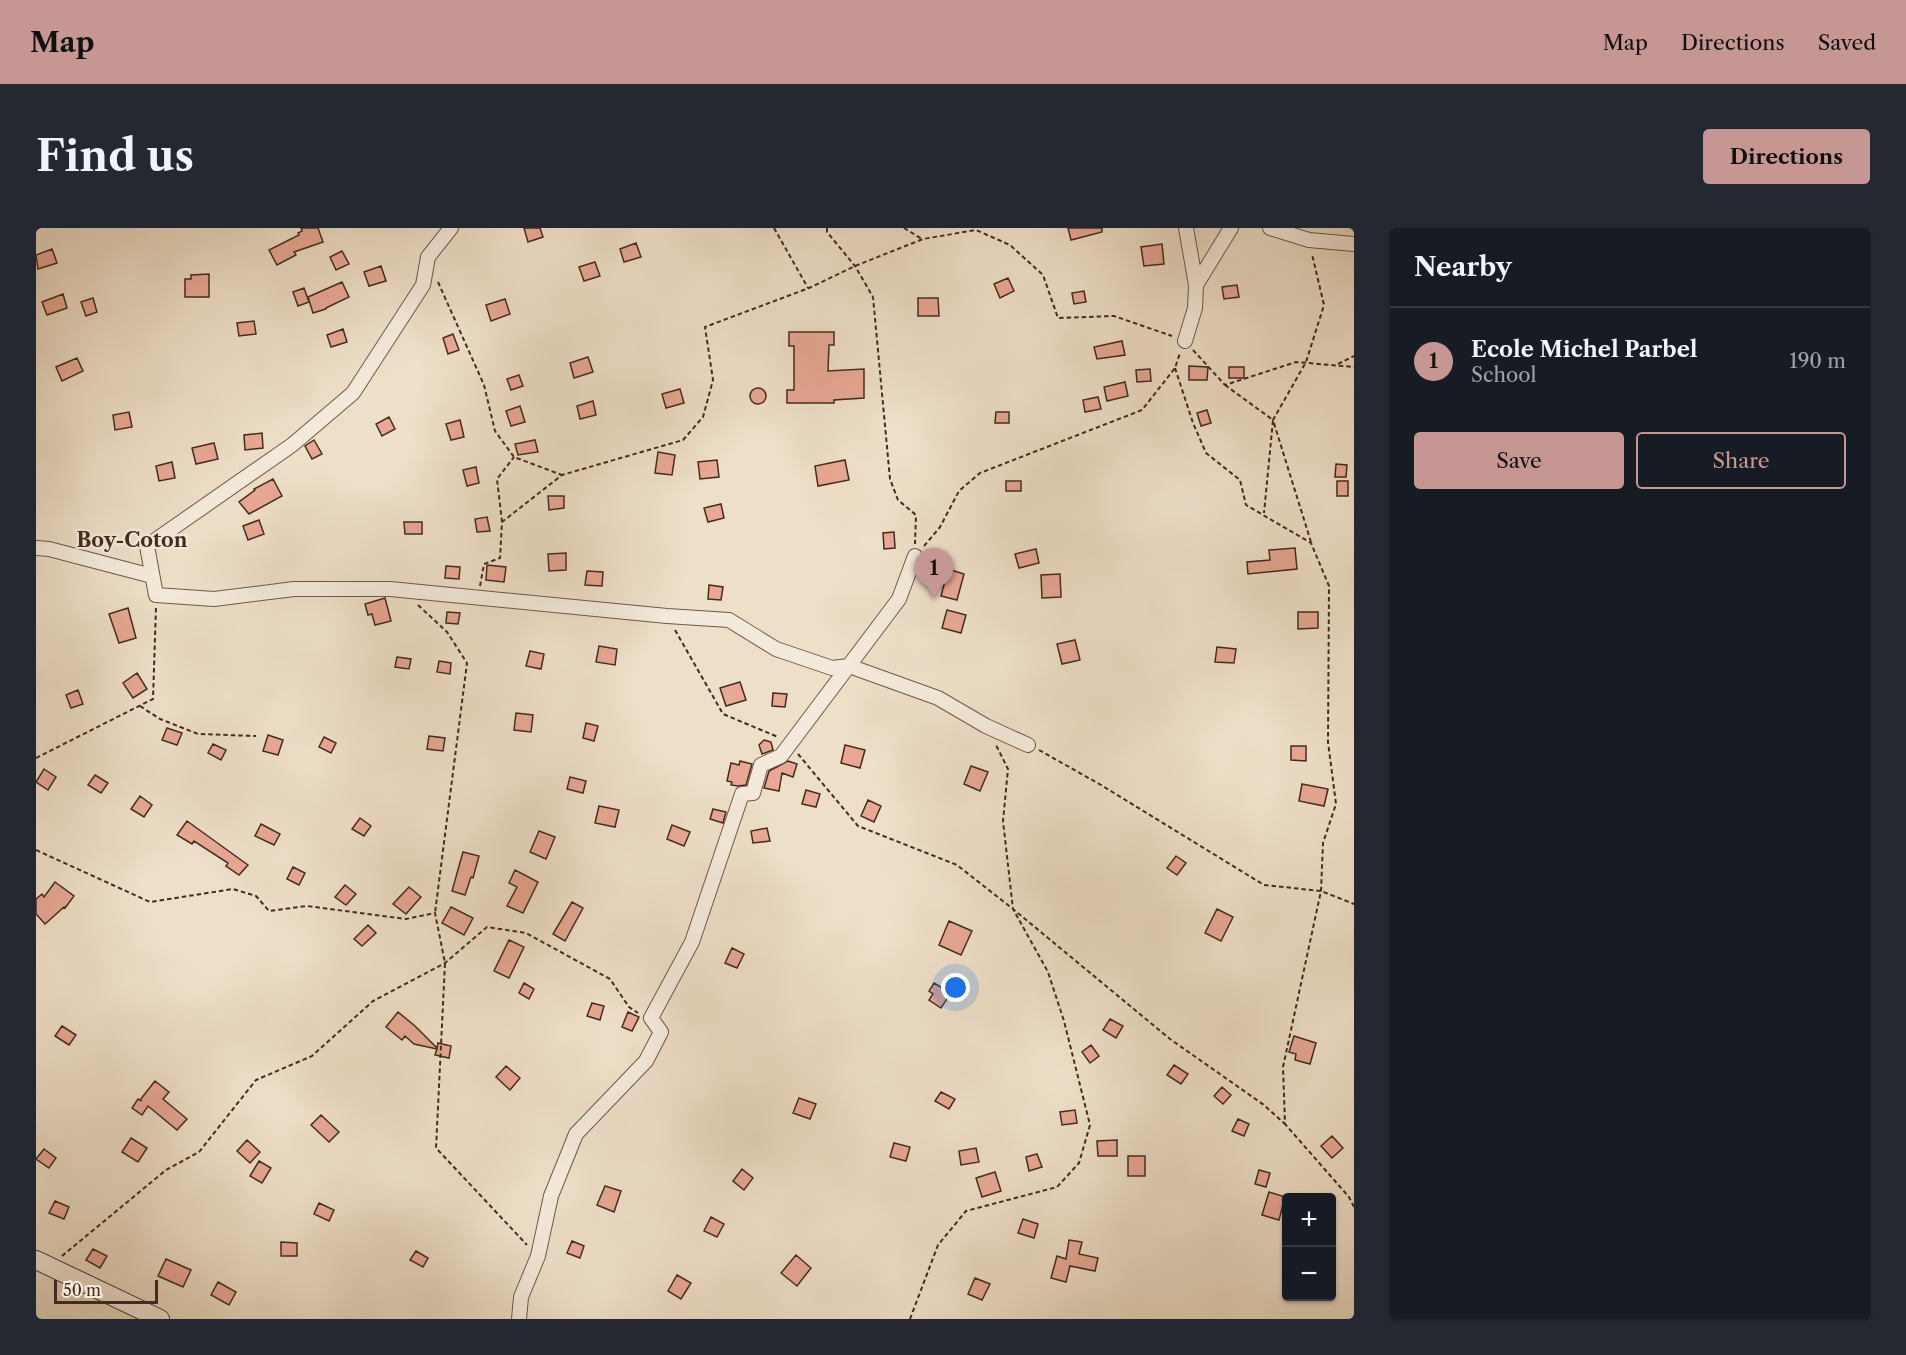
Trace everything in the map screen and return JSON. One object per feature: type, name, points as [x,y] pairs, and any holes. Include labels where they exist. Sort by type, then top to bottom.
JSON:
[{"type":"main road","points":[[42,1263],[160,1319]]},
{"type":"street","points":[[451,228],[428,257],[423,285],[353,393],[292,445],[147,546],[156,595],[214,599],[294,589],[390,589],[729,620],[776,649],[832,668],[849,666],[938,698],[986,726],[1028,745]]},
{"type":"street","points":[[1185,341],[1195,308],[1196,285],[1186,228]]},
{"type":"street","points":[[1196,285],[1231,228]]},
{"type":"street","points":[[1270,228],[1309,240],[1354,244]]},
{"type":"street","points":[[36,548],[49,549],[152,576]]},
{"type":"street","points":[[519,1319],[521,1297],[538,1256],[551,1196],[576,1134],[646,1061],[661,1032],[651,1018],[692,942],[742,794],[753,793],[761,765],[781,756],[899,599],[915,556]]},
{"type":"path","points":[[774,228],[808,288]]},
{"type":"path","points":[[827,228],[827,232],[855,266],[873,297],[890,479],[898,500],[916,515],[915,556]]},
{"type":"path","points":[[904,228],[923,239]]},
{"type":"path","points":[[502,522],[562,475],[683,440],[703,417],[714,380],[705,327],[808,288],[855,266],[923,239],[976,230],[1010,244],[1043,275],[1058,318],[1114,316],[1185,341],[1225,385],[1273,420],[1311,543],[1329,586],[1328,742],[1336,804],[1323,843],[1321,891],[1283,1067],[1285,1124]]},
{"type":"path","points":[[1263,514],[1273,420],[1306,362],[1324,305],[1309,240]]},
{"type":"path","points":[[428,257],[484,385],[495,431],[514,457],[562,475]]},
{"type":"path","points":[[915,556],[940,527],[959,491],[980,473],[1142,410],[1175,368],[1185,341]]},
{"type":"path","points":[[1338,364],[1354,356]]},
{"type":"path","points":[[1225,385],[1296,362],[1354,367]]},
{"type":"path","points":[[1175,368],[1193,423],[1206,453],[1240,480],[1246,505],[1311,543]]},
{"type":"path","points":[[478,597],[484,564],[500,558],[502,522],[497,479],[514,457]]},
{"type":"path","points":[[36,758],[153,699],[156,595]]},
{"type":"path","points":[[417,605],[447,632],[467,663],[435,913],[445,963],[436,1148],[538,1256]]},
{"type":"path","points":[[667,616],[723,714],[790,743],[858,826],[957,866],[1013,909],[1170,1039],[1264,1105],[1285,1124],[1349,1197],[1354,1207]]},
{"type":"path","points":[[140,706],[160,719],[198,734],[256,736]]},
{"type":"path","points":[[910,1319],[938,1245],[966,1211],[1057,1187],[1079,1163],[1090,1125],[1064,1021],[1048,972],[1013,909],[1003,821],[1008,769],[986,726]]},
{"type":"path","points":[[1028,745],[1101,785],[1264,885],[1321,891],[1354,904]]},
{"type":"path","points":[[36,850],[150,902],[233,889],[255,896],[269,910],[307,906],[406,919],[435,913]]},
{"type":"path","points":[[42,1263],[166,1170],[199,1152],[256,1080],[312,1056],[373,1001],[445,963],[487,927],[526,933],[610,979],[629,1007],[646,1018],[651,1018]]},
{"type":"building","points":[[301,228],[318,228],[323,242],[294,252],[296,255],[277,265],[269,250],[299,235]]},
{"type":"building","points":[[524,228],[540,228],[543,237],[528,242]]},
{"type":"building","points":[[1068,228],[1102,228],[1102,232],[1071,240]]},
{"type":"building","points":[[636,243],[641,257],[624,262],[620,249]]},
{"type":"building","points":[[1162,244],[1164,264],[1144,266],[1141,247]]},
{"type":"building","points":[[52,249],[57,263],[38,269],[36,255]]},
{"type":"building","points":[[342,251],[349,264],[336,270],[330,257]]},
{"type":"building","points":[[595,262],[600,276],[584,281],[579,267]]},
{"type":"building","points":[[381,266],[386,281],[369,286],[364,272]]},
{"type":"building","points":[[209,274],[209,297],[185,297],[185,279],[191,279],[191,275]]},
{"type":"building","points":[[1008,278],[1014,291],[1000,298],[994,284]]},
{"type":"building","points":[[342,282],[349,297],[313,313],[308,297]]},
{"type":"building","points":[[1237,285],[1239,297],[1224,299],[1222,287]]},
{"type":"building","points":[[304,288],[309,302],[298,306],[293,292]]},
{"type":"building","points":[[1084,291],[1086,302],[1074,304],[1072,293]]},
{"type":"building","points":[[63,294],[67,308],[47,315],[42,302]]},
{"type":"building","points":[[93,298],[97,312],[86,316],[81,302]]},
{"type":"building","points":[[918,298],[938,298],[939,316],[918,316]]},
{"type":"building","points":[[505,299],[510,314],[491,321],[486,305]]},
{"type":"building","points":[[254,321],[256,334],[239,336],[237,323]]},
{"type":"building","points":[[343,329],[347,342],[331,347],[327,335]]},
{"type":"building","points":[[789,332],[834,332],[834,345],[829,345],[828,371],[864,369],[864,398],[834,400],[834,403],[787,403],[787,390],[794,390],[794,346],[789,346]]},
{"type":"building","points":[[453,334],[459,350],[448,354],[443,338]]},
{"type":"building","points":[[1122,341],[1125,355],[1097,359],[1094,347]]},
{"type":"building","points":[[588,357],[593,372],[574,378],[570,363]]},
{"type":"building","points":[[77,358],[83,371],[62,381],[56,367]]},
{"type":"building","points":[[1189,366],[1208,367],[1207,380],[1189,380]]},
{"type":"building","points":[[1229,367],[1244,367],[1244,378],[1229,378]]},
{"type":"building","points":[[1150,369],[1151,381],[1137,382],[1136,370]]},
{"type":"building","points":[[519,375],[523,386],[511,390],[507,379]]},
{"type":"building","points":[[1125,382],[1128,396],[1107,401],[1104,387]]},
{"type":"building","points":[[758,388],[766,396],[758,404],[750,396]]},
{"type":"building","points":[[680,389],[684,403],[666,408],[662,394]]},
{"type":"building","points":[[1098,397],[1101,409],[1085,412],[1083,400]]},
{"type":"building","points":[[593,401],[596,415],[580,419],[577,406]]},
{"type":"building","points":[[520,406],[525,422],[511,426],[506,411]]},
{"type":"building","points":[[1207,410],[1211,423],[1201,426],[1197,413]]},
{"type":"building","points":[[129,412],[132,427],[115,430],[113,415]]},
{"type":"building","points":[[996,412],[1009,412],[1009,423],[995,423]]},
{"type":"building","points":[[389,417],[395,429],[382,436],[376,424]]},
{"type":"building","points":[[460,420],[464,437],[451,440],[446,424]]},
{"type":"building","points":[[262,433],[263,448],[245,450],[244,435]]},
{"type":"building","points":[[314,440],[322,454],[312,459],[305,446]]},
{"type":"building","points":[[535,440],[538,452],[518,455],[515,444]]},
{"type":"building","points":[[214,443],[218,459],[196,464],[192,448]]},
{"type":"building","points":[[658,452],[675,455],[672,475],[655,473]]},
{"type":"building","points":[[717,460],[719,477],[700,479],[698,462]]},
{"type":"building","points":[[845,460],[849,480],[818,486],[815,466]]},
{"type":"building","points":[[172,462],[175,478],[159,481],[156,466]]},
{"type":"building","points":[[1336,464],[1347,465],[1346,477],[1335,477]]},
{"type":"building","points":[[476,467],[479,483],[467,486],[463,470]]},
{"type":"building","points":[[273,479],[282,496],[249,514],[239,502],[254,489]]},
{"type":"building","points":[[1006,481],[1021,481],[1021,491],[1006,491]]},
{"type":"building","points":[[1337,481],[1348,481],[1348,496],[1337,496]]},
{"type":"building","points":[[548,496],[564,496],[564,508],[549,510]]},
{"type":"building","points":[[721,504],[724,518],[708,522],[704,508]]},
{"type":"building","points":[[487,517],[490,531],[477,532],[475,519]]},
{"type":"building","points":[[259,520],[264,534],[248,540],[243,526]]},
{"type":"building","points":[[404,522],[422,522],[422,534],[405,534]]},
{"type":"building","points":[[894,532],[895,548],[884,549],[883,533]]},
{"type":"building","points":[[1295,548],[1297,569],[1248,574],[1247,562],[1270,560],[1269,550]]},
{"type":"building","points":[[1036,549],[1039,563],[1019,568],[1015,554]]},
{"type":"building","points":[[566,553],[566,570],[549,571],[548,554]]},
{"type":"building","points":[[487,565],[506,567],[504,582],[486,580]]},
{"type":"building","points":[[446,566],[460,567],[459,579],[445,578]]},
{"type":"building","points":[[948,569],[964,574],[957,600],[941,596]]},
{"type":"building","points":[[587,571],[603,572],[602,586],[585,585]]},
{"type":"building","points":[[1060,574],[1061,597],[1042,598],[1041,575]]},
{"type":"building","points":[[709,585],[723,587],[721,600],[708,599]]},
{"type":"building","points":[[385,598],[391,621],[375,625],[372,614],[368,615],[365,604]]},
{"type":"building","points":[[128,608],[136,638],[119,643],[109,614]]},
{"type":"building","points":[[947,610],[966,615],[961,633],[942,628]]},
{"type":"building","points":[[447,612],[460,613],[458,624],[446,623]]},
{"type":"building","points":[[1298,612],[1318,612],[1318,628],[1298,629]]},
{"type":"building","points":[[1075,640],[1080,660],[1062,664],[1057,644]]},
{"type":"building","points":[[599,646],[617,649],[615,665],[596,662]]},
{"type":"building","points":[[1217,647],[1236,649],[1234,663],[1215,662]]},
{"type":"building","points":[[530,651],[544,654],[541,669],[526,666]]},
{"type":"building","points":[[397,657],[411,659],[409,669],[395,667]]},
{"type":"building","points":[[439,661],[451,663],[450,674],[437,672]]},
{"type":"building","points":[[137,673],[147,689],[133,698],[123,683]]},
{"type":"building","points":[[740,682],[746,700],[726,706],[720,688]]},
{"type":"building","points":[[78,690],[83,704],[71,708],[66,695]]},
{"type":"building","points":[[773,693],[787,694],[785,707],[772,706]]},
{"type":"building","points":[[516,713],[533,715],[531,732],[514,730]]},
{"type":"building","points":[[586,723],[598,726],[594,741],[583,738]]},
{"type":"building","points":[[167,728],[182,733],[177,745],[162,740]]},
{"type":"building","points":[[268,735],[283,740],[278,755],[263,751]]},
{"type":"building","points":[[429,736],[445,738],[443,751],[427,749]]},
{"type":"building","points":[[324,737],[336,743],[331,753],[319,747]]},
{"type":"building","points":[[764,740],[771,742],[773,750],[762,754],[759,745]]},
{"type":"building","points":[[213,744],[226,750],[221,760],[208,753]]},
{"type":"building","points":[[845,745],[865,750],[860,768],[841,763]]},
{"type":"building","points":[[1291,746],[1306,746],[1306,761],[1291,760]]},
{"type":"building","points":[[740,761],[752,764],[746,785],[731,785],[732,782],[727,781],[731,763],[739,765]]},
{"type":"building","points":[[788,761],[797,764],[793,777],[782,773],[779,791],[764,788],[769,771]]},
{"type":"building","points":[[971,766],[988,772],[980,791],[964,784]]},
{"type":"building","points":[[44,769],[56,777],[48,790],[36,782]]},
{"type":"building","points":[[95,775],[108,783],[101,793],[88,785]]},
{"type":"building","points":[[570,777],[586,781],[583,793],[567,789]]},
{"type":"building","points":[[1302,784],[1328,789],[1324,806],[1299,801]]},
{"type":"building","points":[[806,790],[820,794],[816,807],[802,804]]},
{"type":"building","points":[[140,796],[152,805],[144,817],[131,809]]},
{"type":"building","points":[[868,800],[881,806],[874,822],[861,816]]},
{"type":"building","points":[[599,806],[619,810],[615,827],[595,823]]},
{"type":"building","points":[[713,809],[726,812],[723,823],[710,819]]},
{"type":"building","points":[[360,818],[371,826],[364,836],[352,829]]},
{"type":"building","points":[[187,821],[248,865],[239,875],[226,866],[228,863],[194,841],[192,844],[177,835]]},
{"type":"building","points":[[261,824],[280,834],[274,845],[255,836]]},
{"type":"building","points":[[672,825],[690,832],[684,846],[667,839]]},
{"type":"building","points":[[767,828],[770,841],[753,843],[751,831]]},
{"type":"building","points":[[539,831],[555,837],[546,859],[530,852]]},
{"type":"building","points":[[463,852],[479,856],[465,895],[452,891]]},
{"type":"building","points":[[1176,856],[1186,863],[1177,875],[1167,868]]},
{"type":"building","points":[[293,867],[305,873],[299,885],[287,879]]},
{"type":"building","points":[[515,870],[538,882],[523,913],[507,906],[517,887],[509,883]]},
{"type":"building","points":[[55,882],[74,896],[65,908],[45,924],[36,914],[36,899],[42,894],[44,897]]},
{"type":"building","points":[[345,885],[356,894],[346,905],[335,897]]},
{"type":"building","points":[[409,887],[421,897],[406,914],[393,904]]},
{"type":"building","points":[[572,902],[583,908],[565,941],[553,934]]},
{"type":"building","points":[[451,907],[473,918],[464,935],[442,923]]},
{"type":"building","points":[[1217,909],[1233,917],[1221,941],[1205,933]]},
{"type":"building","points":[[949,921],[972,931],[961,955],[939,945]]},
{"type":"building","points":[[368,925],[376,933],[362,946],[354,939]]},
{"type":"building","points":[[509,940],[524,947],[509,978],[494,971]]},
{"type":"building","points":[[732,948],[744,954],[737,968],[725,963]]},
{"type":"building","points":[[524,983],[534,989],[529,999],[519,993]]},
{"type":"building","points":[[934,983],[951,993],[941,1008],[929,1000],[933,994],[929,991]]},
{"type":"building","points":[[592,1003],[604,1006],[600,1020],[587,1016]]},
{"type":"building","points":[[398,1012],[437,1048],[438,1043],[451,1046],[449,1058],[435,1055],[437,1049],[414,1044],[405,1036],[402,1040],[386,1027]]},
{"type":"building","points":[[628,1012],[639,1017],[632,1031],[622,1027]]},
{"type":"building","points":[[1110,1019],[1123,1026],[1116,1038],[1103,1030]]},
{"type":"building","points":[[62,1026],[76,1035],[69,1045],[55,1036]]},
{"type":"building","points":[[1294,1036],[1316,1043],[1310,1064],[1295,1060],[1296,1054],[1289,1052]]},
{"type":"building","points":[[1091,1045],[1099,1056],[1090,1063],[1082,1052]]},
{"type":"building","points":[[1174,1065],[1188,1074],[1181,1084],[1167,1075]]},
{"type":"building","points":[[506,1066],[520,1078],[510,1090],[496,1077]]},
{"type":"building","points":[[155,1081],[169,1092],[163,1099],[187,1119],[177,1130],[148,1106],[142,1115],[132,1108],[138,1099],[140,1100]]},
{"type":"building","points":[[1222,1087],[1231,1095],[1223,1104],[1214,1096]]},
{"type":"building","points":[[941,1092],[955,1099],[949,1109],[935,1101]]},
{"type":"building","points":[[799,1098],[816,1104],[810,1119],[793,1113]]},
{"type":"building","points":[[1075,1110],[1077,1123],[1062,1125],[1060,1112]]},
{"type":"building","points":[[321,1115],[339,1132],[329,1142],[311,1125]]},
{"type":"building","points":[[1238,1119],[1249,1124],[1244,1136],[1232,1131]]},
{"type":"building","points":[[1332,1136],[1343,1148],[1332,1158],[1321,1146]]},
{"type":"building","points":[[131,1138],[147,1148],[138,1162],[122,1152]]},
{"type":"building","points":[[247,1140],[260,1152],[250,1163],[237,1151]]},
{"type":"building","points":[[1117,1140],[1117,1156],[1098,1156],[1097,1141]]},
{"type":"building","points":[[894,1143],[910,1147],[906,1161],[890,1157]]},
{"type":"building","points":[[976,1148],[979,1162],[961,1165],[959,1151]]},
{"type":"building","points":[[44,1149],[56,1158],[49,1168],[36,1159]]},
{"type":"building","points":[[1037,1154],[1042,1167],[1029,1171],[1026,1157]]},
{"type":"building","points":[[1128,1156],[1145,1156],[1145,1176],[1128,1176]]},
{"type":"building","points":[[259,1161],[271,1168],[262,1183],[250,1176]]},
{"type":"building","points":[[742,1169],[753,1178],[744,1190],[733,1181]]},
{"type":"building","points":[[1259,1170],[1270,1173],[1266,1187],[1255,1184]]},
{"type":"building","points":[[995,1172],[1001,1191],[982,1197],[976,1178]]},
{"type":"building","points":[[605,1186],[621,1191],[614,1212],[597,1205]]},
{"type":"building","points":[[1269,1192],[1282,1196],[1279,1220],[1262,1215]]},
{"type":"building","points":[[55,1201],[69,1207],[64,1219],[49,1213]]},
{"type":"building","points":[[319,1203],[334,1210],[329,1221],[314,1214]]},
{"type":"building","points":[[711,1217],[724,1224],[717,1237],[704,1231]]},
{"type":"building","points":[[1023,1219],[1038,1224],[1034,1238],[1018,1233]]},
{"type":"building","points":[[1069,1240],[1082,1242],[1079,1254],[1098,1258],[1095,1271],[1070,1266],[1066,1282],[1051,1278],[1057,1256],[1066,1259]]},
{"type":"building","points":[[572,1241],[584,1246],[580,1258],[567,1253]]},
{"type":"building","points":[[281,1242],[297,1243],[297,1256],[281,1256]]},
{"type":"building","points":[[93,1249],[107,1256],[100,1268],[86,1260]]},
{"type":"building","points":[[416,1251],[428,1258],[423,1267],[410,1260]]},
{"type":"building","points":[[796,1255],[811,1268],[797,1286],[781,1273]]},
{"type":"building","points":[[166,1259],[191,1270],[183,1287],[158,1276]]},
{"type":"building","points":[[677,1275],[691,1283],[681,1299],[668,1291]]},
{"type":"building","points":[[975,1278],[990,1284],[982,1300],[968,1294]]},
{"type":"building","points":[[218,1282],[236,1292],[229,1305],[211,1295]]},
{"type":"place","name":"Ecole Michel Parbel","points":[[934,598]]},
{"type":"district","name":"Boy-Coton","points":[[132,540]]}]
